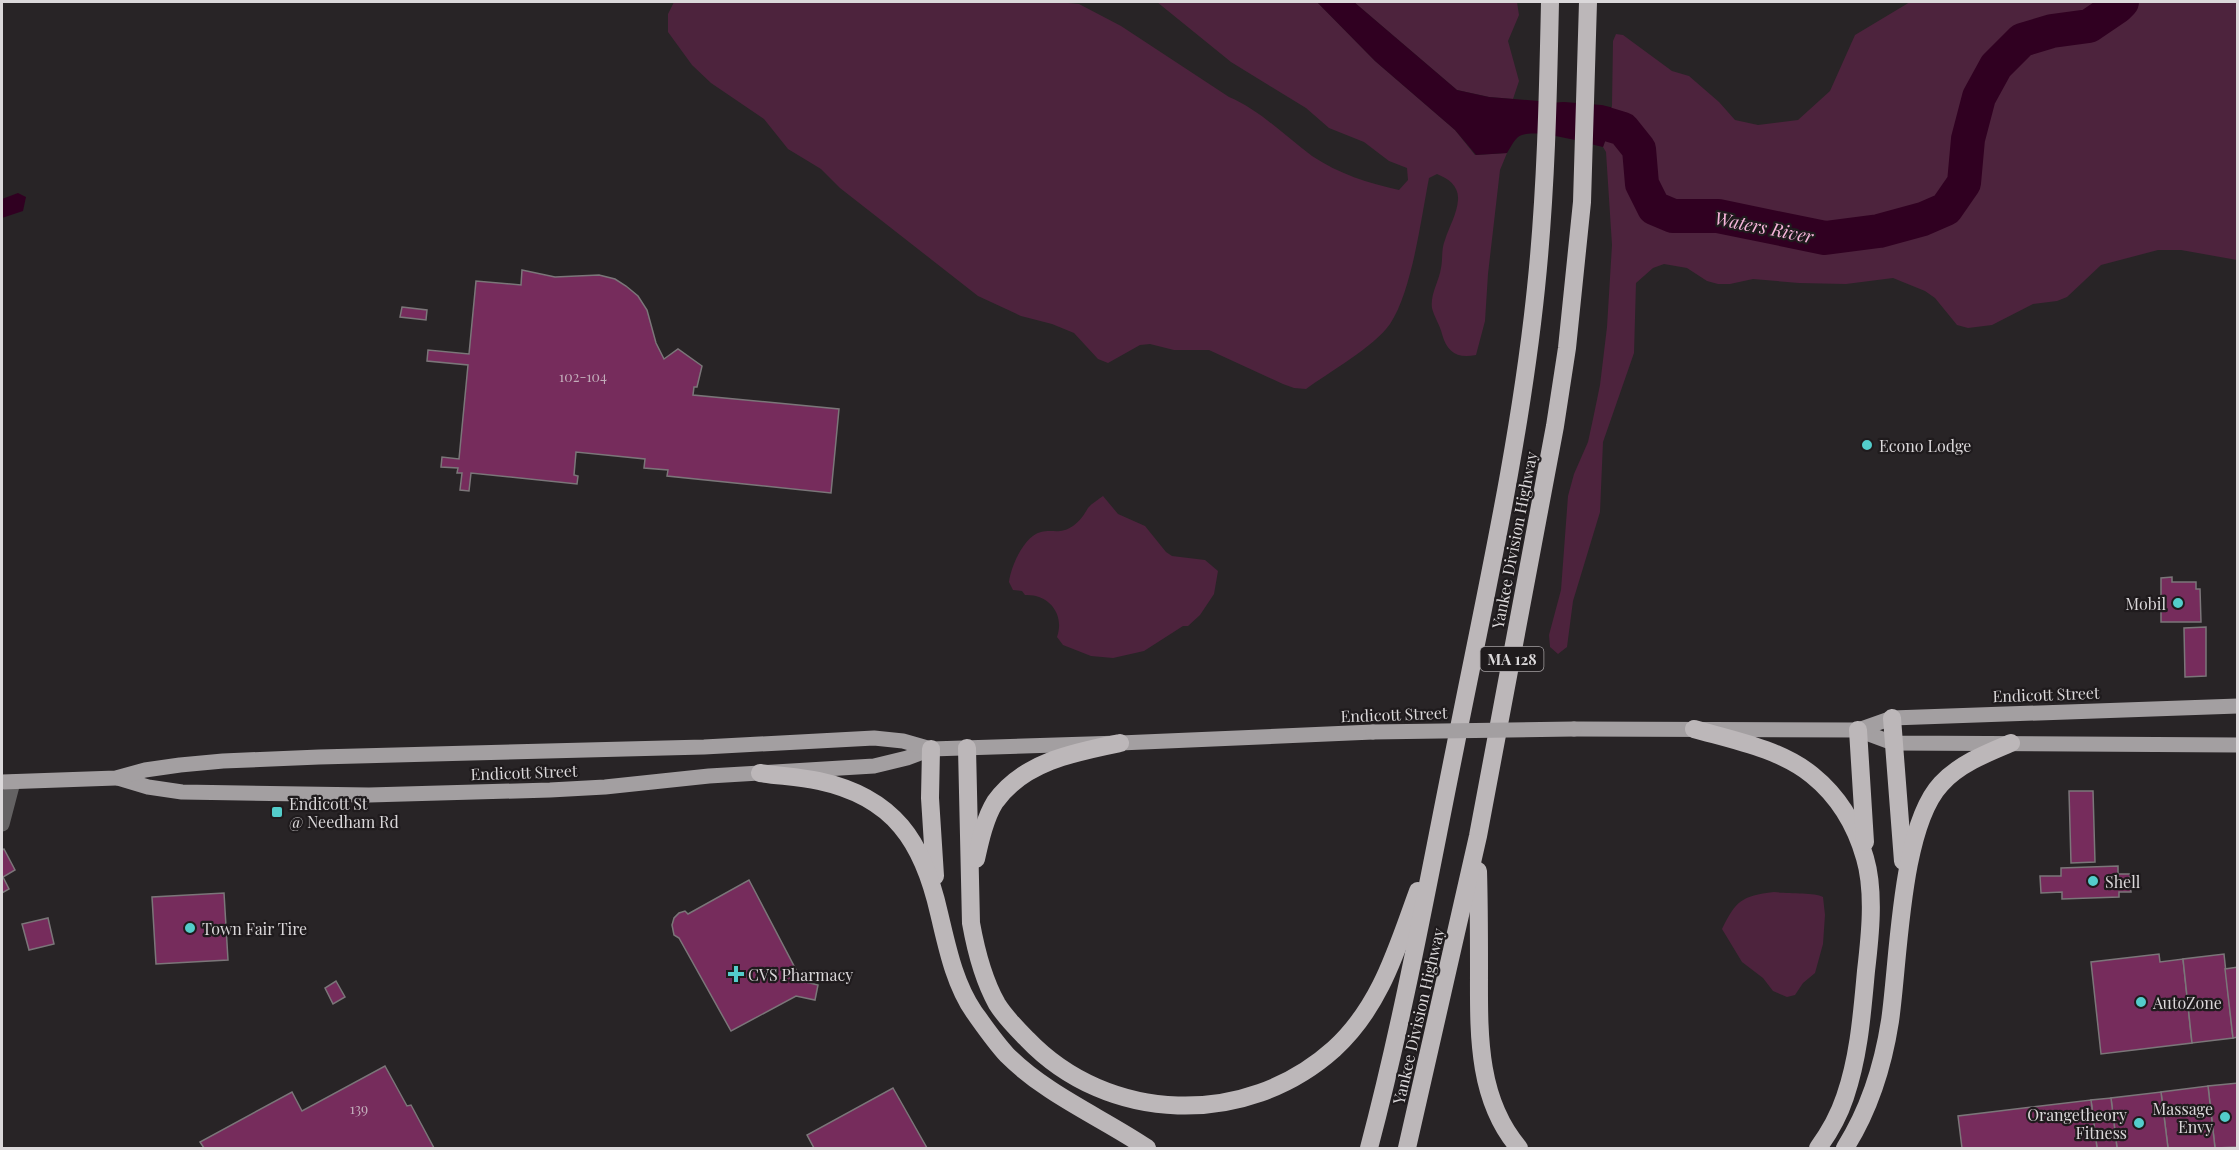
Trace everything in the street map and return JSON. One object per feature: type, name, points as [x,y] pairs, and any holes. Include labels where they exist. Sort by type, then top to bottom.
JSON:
[{"type":"highway","name":"Yankee Division Highway","points":[[1369,1149],[1407,992],[1514,440],[1536,290],[1546,162],[1550,2]]},
{"type":"highway","name":"Yankee Division Highway","points":[[1407,1149],[1478,836],[1555,426],[1571,316],[1584,164],[1588,2]]},
{"type":"highway","points":[[1892,718],[1905,890]]},
{"type":"highway","points":[[1694,729],[1766,751],[1793,763],[1812,775],[1843,809],[1856,829],[1866,860]]},
{"type":"highway","points":[[1818,1149],[1845,1099],[1856,1060],[1870,935],[1870,898],[1858,730]]},
{"type":"highway","points":[[970,900],[976,856],[984,826],[994,803],[1005,790],[1021,776],[1053,760],[1120,743]]},
{"type":"highway","points":[[1845,1149],[1866,1108],[1884,1054],[1905,890],[1917,827],[1926,804],[1941,784],[1961,769],[1985,754],[2011,743]]},
{"type":"highway","points":[[967,748],[971,923],[975,948],[998,1004],[1014,1026],[1052,1063],[1102,1091],[1139,1102],[1172,1106],[1202,1105],[1249,1096],[1277,1086],[1312,1066],[1334,1048],[1367,1011],[1388,974],[1438,835]]},
{"type":"highway","points":[[931,749],[930,798],[937,902]]},
{"type":"highway","points":[[760,773],[819,781],[849,789],[872,801],[895,818],[912,838],[924,862],[960,984],[972,1009],[1006,1054],[1062,1098],[1147,1149]]},
{"type":"highway","points":[[1478,836],[1480,1051],[1494,1108],[1510,1138],[1519,1149]]},
{"type":"main road","name":"Endicott Street","points":[[7,782],[116,778],[145,770],[223,760],[704,747],[874,738],[903,741],[931,749],[1373,732],[1574,729],[1858,730],[1892,718],[2238,706]]},
{"type":"main road","name":"Endicott Street","points":[[1858,730],[1893,743],[2238,745]]},
{"type":"main road","name":"Endicott Street","points":[[116,778],[148,787],[182,792],[369,795],[605,787],[760,773],[874,766],[904,759],[931,749]]},
{"type":"street","points":[[2,824],[7,782]]},
{"type":"shaded area","points":[[674,2],[1058,2],[1079,4],[1121,26],[1251,109],[1322,162],[1354,177],[1399,190],[1408,180],[1407,168],[1389,161],[1364,142],[1329,128],[1306,108],[1231,62],[1157,2],[1317,2],[1375,61],[1455,130],[1475,155],[1507,153],[1500,170],[1485,321],[1476,355],[1463,356],[1450,350],[1432,308],[1432,298],[1441,268],[1444,243],[1458,200],[1457,191],[1452,184],[1437,174],[1429,178],[1410,274],[1398,310],[1390,324],[1383,333],[1362,350],[1306,389],[1283,384],[1209,350],[1174,350],[1150,344],[1140,345],[1108,363],[1098,359],[1074,333],[1052,324],[1021,316],[978,296],[840,188],[821,169],[788,149],[764,119],[711,83],[692,65],[668,32],[668,14]]},
{"type":"shaded area","points":[[1317,2],[1354,2],[1457,90],[1489,97],[1611,107],[1608,133],[1603,147],[1562,137],[1530,134],[1517,138],[1507,153],[1476,155],[1455,130],[1375,61]]},
{"type":"shaded area","points":[[1354,2],[1517,2],[1519,15],[1508,41],[1519,81],[1513,99],[1489,97],[1457,90]]},
{"type":"shaded area","points":[[1910,2],[2237,2],[2237,260],[2181,250],[2158,250],[2101,265],[2067,297],[2057,301],[2033,304],[1992,325],[1968,328],[1957,325],[1935,298],[1925,291],[1893,278],[1846,284],[1753,279],[1718,284],[1707,281],[1687,268],[1664,264],[1653,268],[1636,283],[1634,353],[1603,442],[1600,512],[1573,601],[1567,647],[1558,654],[1550,647],[1549,635],[1561,590],[1568,496],[1574,474],[1588,442],[1600,385],[1607,327],[1612,245],[1606,152],[1603,147],[1608,133],[1612,105],[1613,41],[1616,34],[1623,35],[1672,71],[1689,76],[1719,102],[1735,120],[1758,125],[1798,120],[1830,91],[1855,35]]},
{"type":"shaded area","points":[[18,193],[26,197],[23,211],[2,218],[2,199]]},
{"type":"shaded area","points":[[1103,496],[1118,514],[1145,526],[1172,556],[1205,560],[1218,571],[1214,594],[1200,615],[1188,626],[1183,626],[1144,651],[1113,658],[1091,656],[1063,645],[1057,637],[1059,621],[1053,607],[1041,598],[1013,590],[1009,582],[1012,568],[1029,539],[1041,532],[1068,529]]},
{"type":"shaded area","points":[[1774,892],[1813,894],[1823,897],[1825,915],[1823,944],[1815,973],[1803,983],[1795,995],[1787,997],[1773,991],[1763,978],[1742,962],[1722,929],[1731,912],[1741,902],[1747,898]]},
{"type":"building","points":[[522,270],[555,277],[599,275],[615,279],[626,286],[638,296],[647,310],[656,343],[664,359],[678,349],[702,366],[693,395],[839,409],[831,493],[667,476],[668,470],[644,468],[645,459],[576,452],[574,475],[578,476],[577,484],[471,473],[469,491],[460,490],[462,473],[457,473],[458,468],[441,467],[442,457],[459,459],[468,365],[427,361],[428,350],[469,354],[476,281],[521,285]]},
{"type":"building","points":[[402,307],[427,310],[426,320],[400,317]]},
{"type":"building","points":[[2172,577],[2172,582],[2196,582],[2196,589],[2200,589],[2201,622],[2161,622],[2161,578]]},
{"type":"building","points":[[2206,627],[2206,676],[2185,677],[2184,628]]},
{"type":"building","points":[[2069,791],[2093,791],[2095,862],[2071,863]]},
{"type":"building","points":[[4,849],[15,870],[3,877],[9,889],[2,893],[2,850]]},
{"type":"building","points":[[2118,866],[2118,874],[2130,874],[2131,892],[2119,892],[2119,897],[2062,899],[2062,892],[2041,893],[2040,876],[2061,876],[2061,868]]},
{"type":"building","name":"CVS Pharmacy","points":[[749,880],[802,981],[818,985],[815,1000],[796,996],[731,1031],[679,938],[674,935],[672,925],[679,913],[685,911],[688,914]]},
{"type":"building","name":"Town Fair Tire","points":[[224,893],[228,960],[156,964],[152,897]]},
{"type":"building","points":[[48,918],[54,944],[29,950],[22,924]]},
{"type":"building","name":"AutoZone","points":[[2159,954],[2160,962],[2183,959],[2192,1043],[2101,1054],[2091,962]]},
{"type":"building","points":[[2224,954],[2233,1038],[2192,1043],[2183,959]]},
{"type":"building","points":[[2238,967],[2238,1037],[2233,1038],[2225,969]]},
{"type":"building","points":[[336,981],[345,997],[333,1004],[325,988]]},
{"type":"building","points":[[385,1066],[407,1106],[411,1105],[434,1148],[204,1148],[200,1142],[292,1092],[302,1111]]},
{"type":"building","name":"Massage Envy","points":[[2238,1083],[2238,1147],[2215,1148],[2208,1086]]},
{"type":"building","points":[[2208,1086],[2215,1148],[2168,1148],[2161,1092]]},
{"type":"building","points":[[893,1088],[927,1148],[814,1148],[807,1135]]},
{"type":"building","name":"Orangetheory Fitness","points":[[2161,1092],[2168,1148],[2117,1148],[2111,1098]]},
{"type":"building","points":[[2111,1098],[2117,1148],[2097,1148],[2091,1100]]},
{"type":"building","points":[[2091,1100],[2097,1148],[1962,1148],[1958,1116]]},
{"type":"waterway","name":"Waters River","points":[[1563,119],[1600,122],[1623,129],[1639,149],[1642,184],[1654,208],[1673,216],[1718,216],[1825,238],[1879,231],[1923,219],[1946,209],[1964,183],[1968,139],[1979,97],[1996,66],[2022,40],[2052,31],[2089,26],[2122,2]]},
{"type":"place","name":"Econo Lodge","points":[[1867,445]]},
{"type":"place","name":"Mobil","points":[[2178,603]]},
{"type":"place","name":"Endicott St @ Needham Rd","points":[[277,812]]},
{"type":"place","name":"Shell","points":[[2093,881]]},
{"type":"place","name":"Town Fair Tire","points":[[190,928]]},
{"type":"place","name":"CVS Pharmacy","points":[[736,974]]},
{"type":"place","name":"AutoZone","points":[[2141,1002]]},
{"type":"place","name":"Massage Envy","points":[[2225,1117]]},
{"type":"place","name":"Orangetheory Fitness","points":[[2139,1123]]}]
